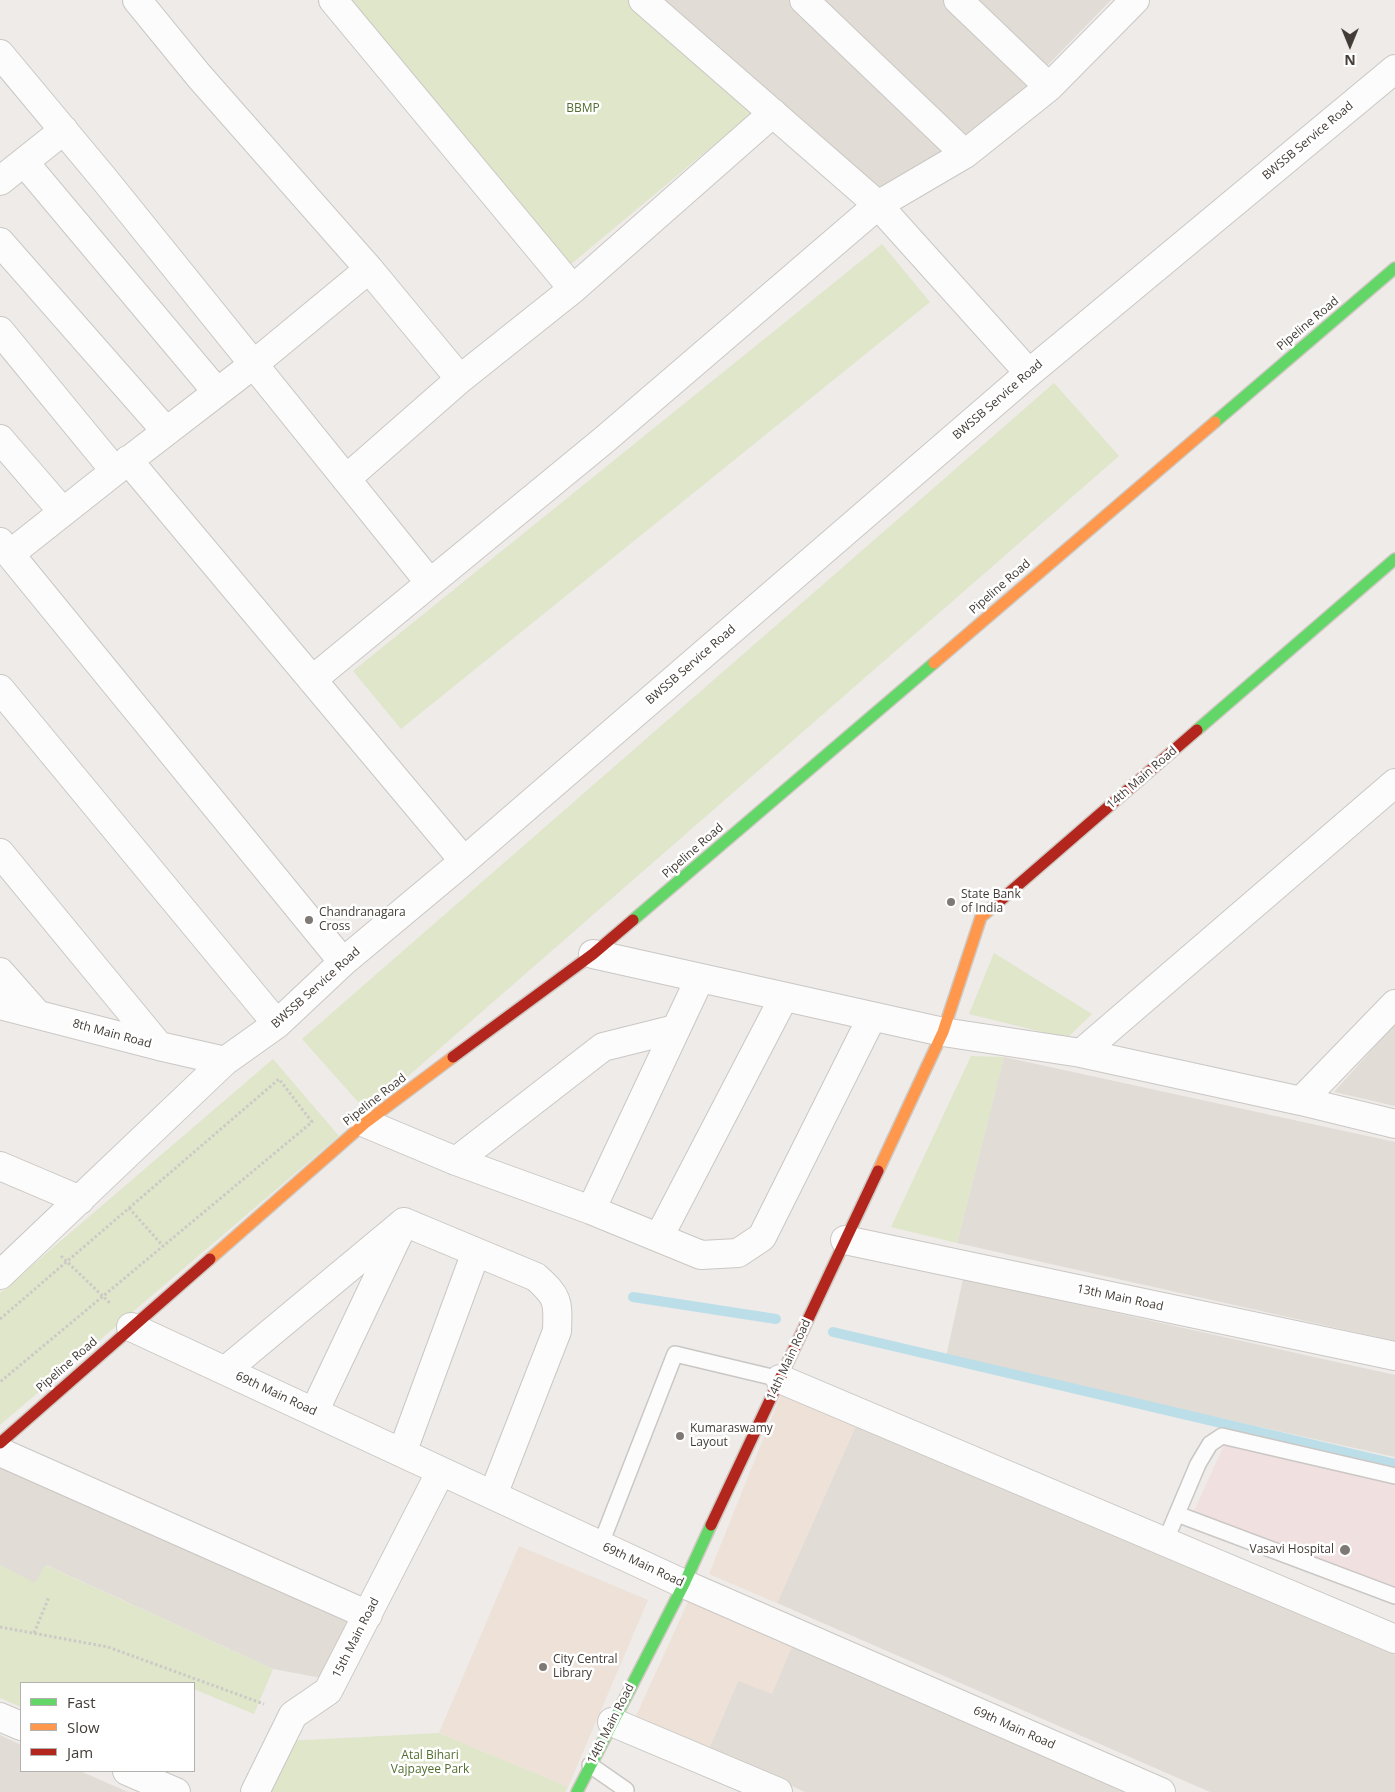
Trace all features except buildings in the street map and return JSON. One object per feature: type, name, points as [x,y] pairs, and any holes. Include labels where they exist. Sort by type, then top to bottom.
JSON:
[{"type":"street","points":[[137,0],[205,83],[369,268],[460,379]]},
{"type":"street","points":[[333,0],[573,289]]},
{"type":"street","points":[[643,0],[878,205],[1029,372]]},
{"type":"street","points":[[804,0],[965,154]]},
{"type":"street","points":[[958,0],[1049,87]]},
{"type":"street","points":[[312,680],[604,440],[878,205],[965,154],[1049,87],[1135,0]]},
{"type":"street","points":[[2,62],[64,130],[430,583]]},
{"type":"street","name":"BWSSB Service Road","points":[[0,1275],[225,1061],[277,1024],[343,962],[464,861],[1029,372],[1395,69]]},
{"type":"street","points":[[346,479],[460,379],[573,289],[773,113]]},
{"type":"street","points":[[0,181],[64,130]]},
{"type":"street","points":[[24,162],[217,392]]},
{"type":"street","points":[[0,242],[166,431]]},
{"type":"street","points":[[343,962],[5,548],[63,512],[254,364],[369,268]]},
{"type":"street","name":"Pipeline Road","points":[[0,1443],[366,1123],[593,954],[1395,268]]},
{"type":"street","points":[[0,331],[312,680],[464,861]]},
{"type":"street","points":[[0,438],[63,512]]},
{"type":"street","name":"14th Main Road","points":[[577,1792],[684,1584],[943,1032],[980,918],[1395,559]]},
{"type":"street","points":[[0,689],[277,1024]]},
{"type":"street","points":[[1082,1053],[1395,783]]},
{"type":"street","points":[[0,853],[159,1046]]},
{"type":"street","points":[[593,954],[943,1032],[1082,1053],[1301,1101],[1395,1124]]},
{"type":"street","points":[[0,972],[38,1014]]},
{"type":"street","points":[[591,1210],[700,978]]},
{"type":"street","points":[[659,1237],[784,997]]},
{"type":"street","points":[[1301,1101],[1395,1004]]},
{"type":"street","name":"8th Main Road","points":[[0,1005],[225,1061]]},
{"type":"street","points":[[366,1123],[456,1161],[591,1210],[701,1254],[738,1254],[762,1237],[872,1017]]},
{"type":"street","points":[[456,1161],[603,1047],[675,1030]]},
{"type":"street","points":[[0,1166],[80,1200]]},
{"type":"street","points":[[404,1222],[536,1277],[553,1293],[558,1306],[557,1331],[493,1495]]},
{"type":"street","points":[[226,1370],[404,1222]]},
{"type":"street","points":[[314,1412],[404,1222]]},
{"type":"street","name":"13th Main Road","points":[[845,1240],[1395,1356]]},
{"type":"street","points":[[402,1453],[476,1252]]},
{"type":"street","name":"69th Main Road","points":[[131,1327],[684,1584],[1161,1792]]},
{"type":"street","points":[[780,1379],[1395,1640]]},
{"type":"street","points":[[0,1452],[368,1615]]},
{"type":"street","name":"15th Main Road","points":[[255,1792],[293,1715],[328,1691],[441,1471]]},
{"type":"street","points":[[0,1716],[20,1726]]},
{"type":"street","points":[[612,1722],[778,1792]]},
{"type":"street","points":[[129,1772],[176,1792]]},
{"type":"lane","points":[[600,1546],[675,1354],[780,1379]]},
{"type":"lane","points":[[1165,1542],[1198,1464],[1210,1444],[1222,1436],[1395,1476]]},
{"type":"lane","points":[[1177,1514],[1395,1596]]},
{"type":"lane","points":[[590,1765],[626,1790],[625,1792]]},
{"type":"path","points":[[0,1319],[279,1079],[312,1122],[0,1382]]},
{"type":"path","points":[[130,1208],[163,1246]]},
{"type":"path","points":[[41,1237],[126,1318],[131,1327]]},
{"type":"path","points":[[34,1633],[48,1597]]},
{"type":"path","points":[[0,1627],[108,1647],[293,1715]]},
{"type":"shaded area","points":[[657,0],[793,0],[951,151],[886,208]]},
{"type":"shaded area","points":[[813,0],[949,0],[1035,84],[963,145]]},
{"type":"shaded area","points":[[968,0],[1111,0],[1042,71]]},
{"type":"shaded area","points":[[1395,1024],[1395,1106],[1334,1092]]},
{"type":"shaded area","points":[[1004,1057],[1395,1142],[1395,1341],[957,1243]]},
{"type":"shaded area","points":[[963,1279],[1395,1375],[1395,1457],[946,1357]]},
{"type":"shaded area","points":[[782,1392],[858,1421],[777,1603],[709,1574]]},
{"type":"shaded area","points":[[858,1421],[1395,1655],[1395,1792],[1210,1792],[777,1603]]},
{"type":"shaded area","name":"Vasavi Hospital","points":[[1225,1443],[1395,1485],[1395,1589],[1194,1511]]},
{"type":"shaded area","points":[[0,1461],[355,1620],[327,1679],[273,1669],[46,1565],[35,1584],[0,1565]]},
{"type":"shaded area","name":"City Central Library","points":[[519,1546],[648,1600],[568,1787],[439,1733]]},
{"type":"shaded area","points":[[692,1593],[796,1638],[772,1694],[738,1681],[709,1749],[636,1716]]},
{"type":"shaded area","points":[[796,1638],[1149,1792],[805,1792],[709,1749],[738,1681]]},
{"type":"shaded area","points":[[0,1735],[20,1745],[20,1772],[82,1772],[128,1792],[0,1792]]},
{"type":"green space","name":"BBMP","points":[[349,0],[632,0],[758,108],[570,265]]},
{"type":"green space","points":[[882,244],[930,302],[401,729],[353,671]]},
{"type":"green space","points":[[1054,383],[1119,456],[367,1112],[302,1039]]},
{"type":"green space","points":[[994,953],[1092,1014],[1067,1038],[969,1014]]},
{"type":"green space","points":[[971,1056],[1004,1057],[957,1243],[891,1227]]},
{"type":"green space","points":[[273,1059],[339,1136],[0,1425],[0,1293]]},
{"type":"green space","points":[[0,1565],[35,1583],[45,1565],[273,1669],[254,1714],[195,1689],[195,1682],[20,1682],[20,1707],[0,1698]]},
{"type":"green space","name":"Atal Bihari Vajpayee Park","points":[[439,1733],[568,1787],[565,1792],[262,1792],[287,1741]]},
{"type":"waterway","points":[[633,1297],[776,1319]]},
{"type":"waterway","points":[[833,1332],[1395,1464]]},
{"type":"traffic: fast","points":[[1215,422],[1395,268]]},
{"type":"traffic: fast","points":[[1197,730],[1395,559]]},
{"type":"traffic: fast","points":[[633,920],[934,663]]},
{"type":"traffic: fast","points":[[577,1792],[684,1584],[711,1525]]},
{"type":"traffic: slow","points":[[934,663],[1215,422]]},
{"type":"traffic: slow","points":[[878,1171],[943,1032],[981,917],[995,905]]},
{"type":"traffic: slow","points":[[210,1259],[365,1123],[453,1057]]},
{"type":"traffic: jam","points":[[995,905],[1197,730]]},
{"type":"traffic: jam","points":[[453,1057],[593,954],[633,920]]},
{"type":"traffic: jam","points":[[711,1525],[878,1171]]},
{"type":"traffic: jam","points":[[0,1443],[210,1259]]},
{"type":"place","name":"State Bank of India","points":[[951,902]]},
{"type":"place","name":"Chandranagara Cross","points":[[309,920]]},
{"type":"place","name":"Kumaraswamy Layout","points":[[680,1436]]},
{"type":"place","name":"Vasavi Hospital","points":[[1345,1550]]},
{"type":"place","name":"City Central Library","points":[[543,1667]]}]
